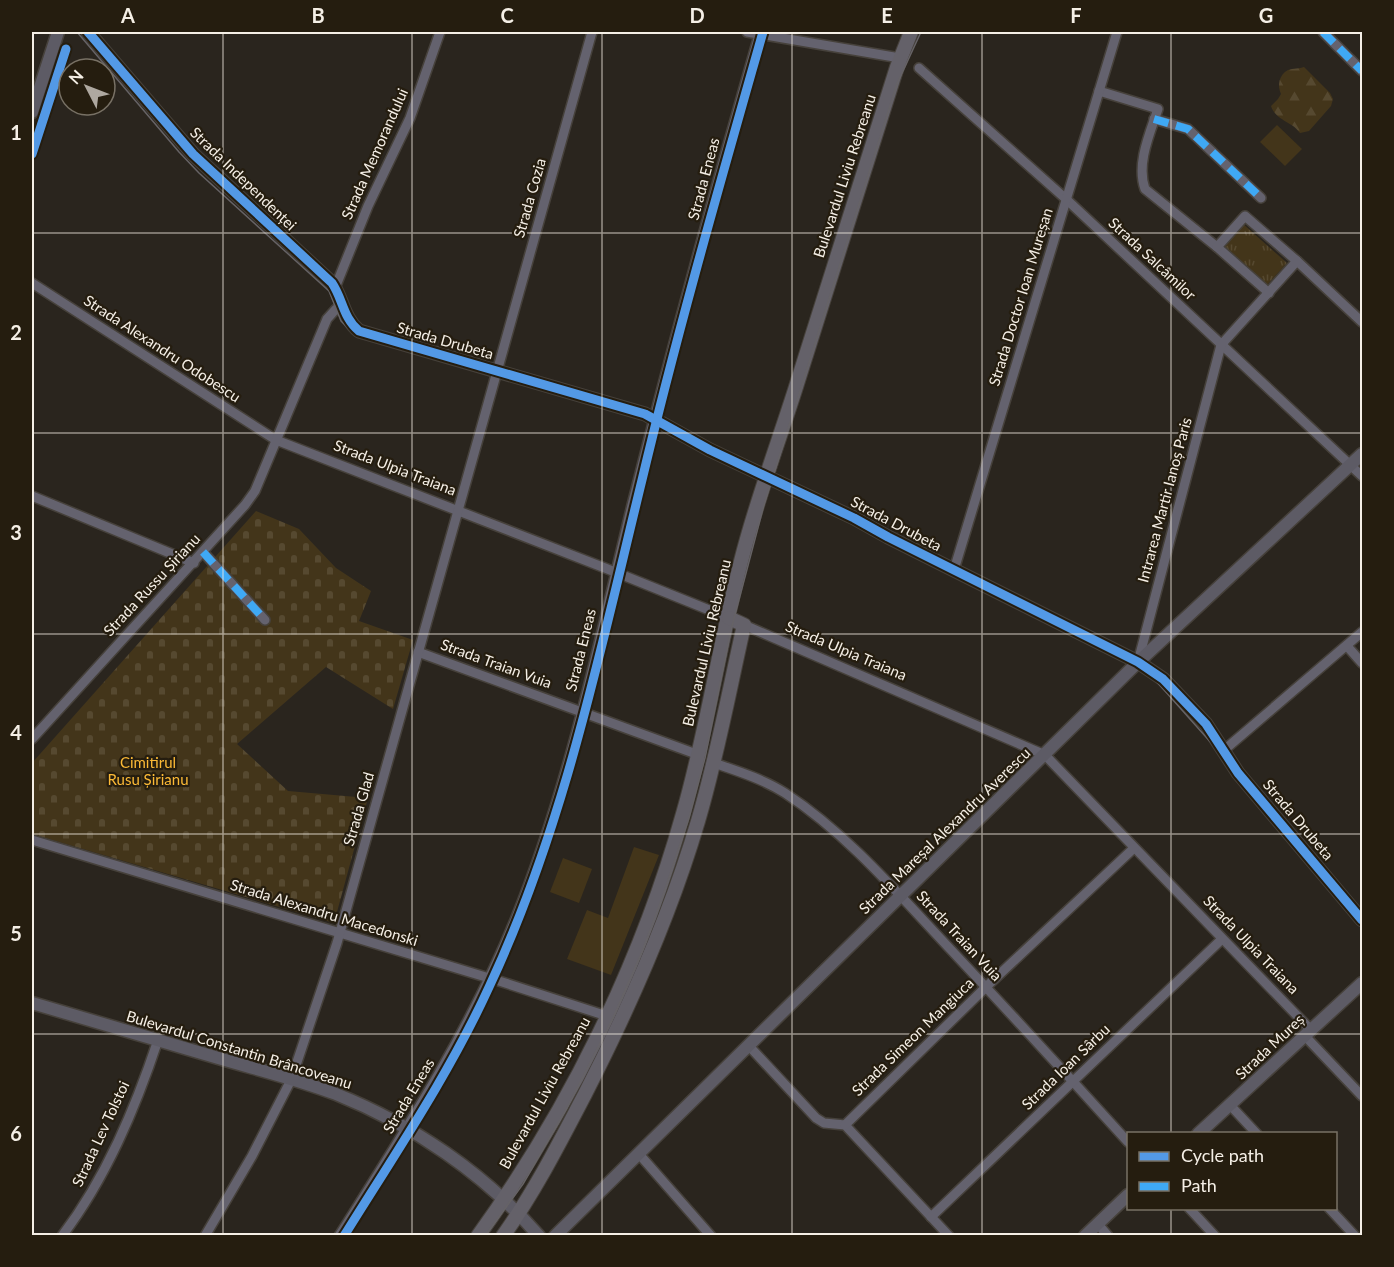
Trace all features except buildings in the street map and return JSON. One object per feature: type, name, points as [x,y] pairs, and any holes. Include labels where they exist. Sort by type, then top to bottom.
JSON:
[{"type":"main road","name":"Bulevardul Liviu Rebreanu","points":[[478,1236],[561,1105],[607,1016],[636,950],[658,891],[683,816],[699,755],[747,540],[900,58],[911,32]]},
{"type":"main road","name":"Strada Ulpia Traiana","points":[[729,618],[744,625]]},
{"type":"main road","points":[[502,1236],[518,1213],[575,1113],[622,1022],[649,960],[688,853],[714,763],[744,625]]},
{"type":"street","points":[[49,32],[53,45]]},
{"type":"street","points":[[32,112],[58,32]]},
{"type":"street","name":"Strada Independenței","points":[[88,32],[199,161],[335,288]]},
{"type":"street","name":"Strada Memorandului","points":[[335,288],[368,206],[410,118],[440,32]]},
{"type":"street","name":"Strada Cozia","points":[[497,372],[591,32]]},
{"type":"street","points":[[747,32],[900,58]]},
{"type":"street","name":"Strada Doctor Ioan Mureșan","points":[[954,570],[1117,32]]},
{"type":"street","points":[[1323,32],[1362,72]]},
{"type":"street","name":"Strada Eneas","points":[[339,1236],[453,1051],[490,979],[543,845],[565,778],[654,419],[760,33]]},
{"type":"street","name":"Strada Salcâmilor","points":[[919,68],[1066,199],[1362,476]]},
{"type":"street","points":[[1099,91],[1158,109],[1144,156],[1141,178],[1145,189],[1217,247],[1269,293]]},
{"type":"street","points":[[1154,119],[1188,129],[1261,198]]},
{"type":"street","points":[[1217,247],[1245,216],[1362,322]]},
{"type":"street","points":[[1221,345],[1297,261]]},
{"type":"street","name":"Strada Alexandru Odobescu","points":[[32,283],[276,440]]},
{"type":"street","name":"Strada Drubeta","points":[[335,288],[353,326],[367,335],[645,414],[710,450],[854,518],[1138,662],[1162,678],[1206,724],[1238,773],[1362,921]]},
{"type":"street","points":[[276,440],[327,319],[336,309],[343,307]]},
{"type":"street","name":"Intrarea Martir Ianoș Paris","points":[[1138,662],[1221,345]]},
{"type":"street","name":"Strada Glad","points":[[205,1236],[252,1156],[291,1080],[339,934],[497,372]]},
{"type":"street","name":"Strada Ulpia Traiana","points":[[276,440],[729,618]]},
{"type":"street","name":"Strada Russu Șirianu","points":[[32,739],[250,498],[276,440]]},
{"type":"street","name":"Strada Mareșal Alexandru Averescu","points":[[555,1236],[1138,662],[1362,454]]},
{"type":"street","points":[[32,496],[194,562]]},
{"type":"street","points":[[203,552],[265,620]]},
{"type":"street","name":"Strada Ulpia Traiana","points":[[744,625],[1045,755],[1222,939],[1362,1096]]},
{"type":"street","points":[[1223,751],[1362,632]]},
{"type":"street","points":[[1347,646],[1362,663]]},
{"type":"street","name":"Strada Traian Vuia","points":[[418,652],[699,755]]},
{"type":"street","name":"Strada Traian Vuia","points":[[714,763],[783,791],[817,816],[854,849],[901,895],[1127,1141]]},
{"type":"street","name":"Strada Alexandru Macedonski","points":[[32,840],[607,1016]]},
{"type":"street","name":"Strada Simeon Mangiuca","points":[[845,1125],[986,987],[1134,848]]},
{"type":"street","name":"Strada Ioan Sârbu","points":[[931,1217],[1222,939]]},
{"type":"street","name":"Strada Mureș","points":[[1200,1132],[1362,983]]},
{"type":"street","name":"Bulevardul Constantin Brâncoveanu","points":[[32,1003],[291,1080],[350,1100],[407,1128],[455,1158],[503,1199],[539,1236]]},
{"type":"street","name":"Strada Lev Tolstoi","points":[[62,1236],[93,1191],[132,1111],[158,1040]]},
{"type":"street","points":[[749,1046],[816,1118],[824,1123],[845,1125],[949,1236]]},
{"type":"street","points":[[1230,1105],[1255,1132]]},
{"type":"street","points":[[639,1154],[711,1236]]},
{"type":"street","points":[[1084,1236],[1127,1196]]},
{"type":"street","points":[[1190,1210],[1215,1236]]},
{"type":"street","points":[[1330,1210],[1355,1236]]},
{"type":"street","points":[[1097,1223],[1108,1236]]},
{"type":"green space","points":[[1304,67],[1330,93],[1333,99],[1331,106],[1309,131],[1300,133],[1280,118],[1271,106],[1281,94],[1279,84],[1281,77],[1288,70]]},
{"type":"green space","points":[[1277,125],[1302,149],[1285,166],[1260,142]]},
{"type":"green space","points":[[1242,223],[1287,263],[1267,285],[1222,245]]},
{"type":"green space","name":"Cimitirul Rusu Șirianu","points":[[256,511],[299,529],[336,568],[371,591],[359,621],[413,640],[393,709],[326,667],[237,744],[288,791],[368,798],[334,923],[32,834],[32,763]]},
{"type":"green space","points":[[634,847],[659,855],[611,975],[567,959],[587,910],[608,918]]},
{"type":"green space","points":[[563,858],[592,869],[579,903],[550,892]]},
{"type":"tram line","points":[[77,32],[199,173],[329,291],[341,321],[351,331],[644,417],[701,448],[1134,664],[1157,682],[1222,755],[1362,922]]},
{"type":"tram line","points":[[485,1236],[523,1184],[567,1108],[613,1018],[642,952],[664,893],[689,818],[705,758],[731,630],[764,505],[897,84],[921,32]]},
{"type":"marked path","points":[[1323,32],[1362,71]]},
{"type":"marked path","points":[[1154,119],[1188,129],[1261,198]]},
{"type":"marked path","points":[[203,552],[265,620]]},
{"type":"cycle path","points":[[88,32],[193,154],[332,283],[346,314],[359,331],[645,414],[710,450],[854,518],[1138,662],[1163,679],[1206,724],[1238,773],[1362,920]]},
{"type":"cycle path","points":[[344,1236],[421,1113],[474,1018],[516,924],[539,862],[578,736],[670,367],[763,32]]},
{"type":"cycle path","points":[[32,154],[66,49]]}]
